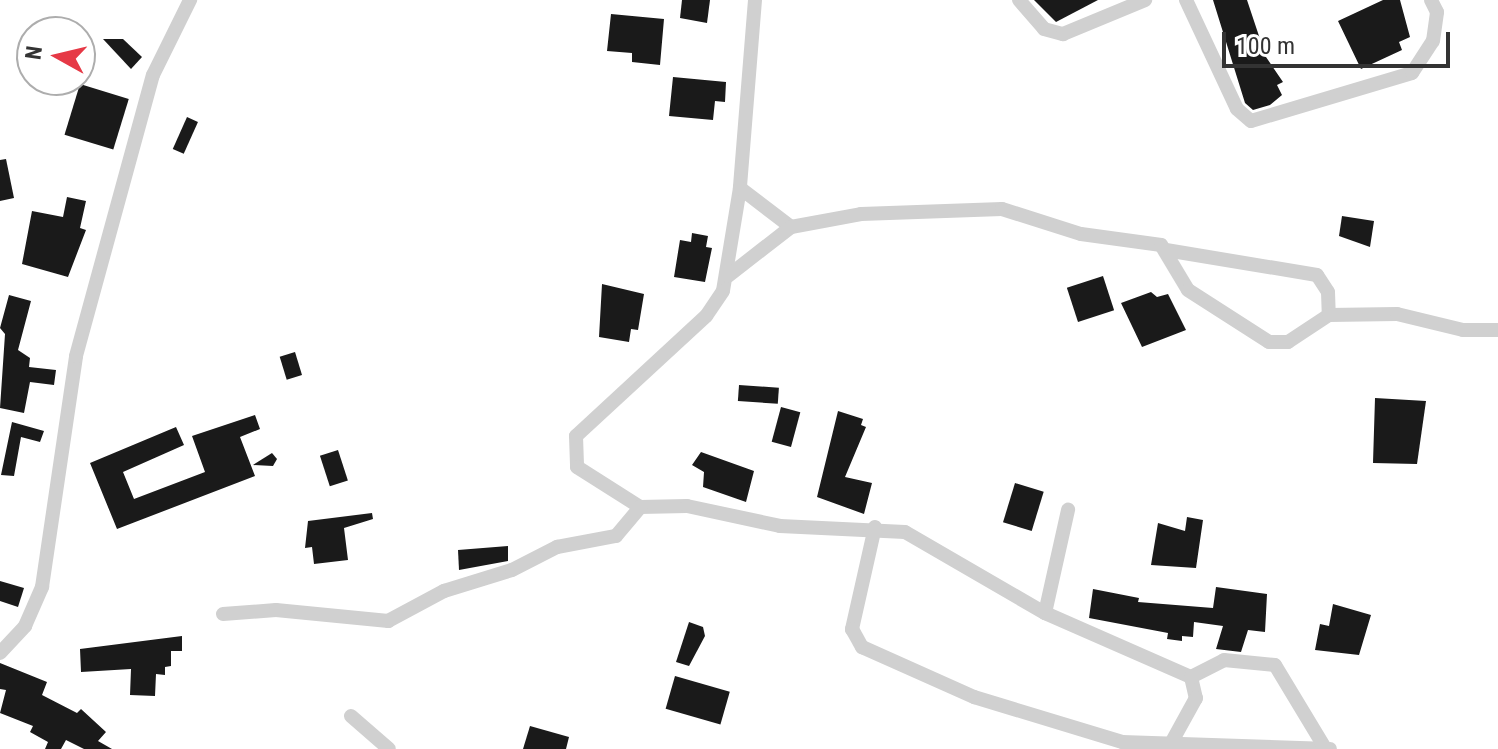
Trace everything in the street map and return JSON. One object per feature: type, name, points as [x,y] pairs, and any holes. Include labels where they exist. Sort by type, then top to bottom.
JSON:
[{"type":"street","points":[[0,653],[25,626],[42,587],[79,346],[153,75],[190,0]]},
{"type":"street","points":[[755,0],[740,188],[728,276],[706,316],[576,436],[574,453],[581,472],[640,507],[687,506],[780,526],[875,527],[905,532],[1045,613],[1191,677]]},
{"type":"street","points":[[1019,0],[1053,33],[1079,30],[1120,4],[1145,0]]},
{"type":"street","points":[[1186,0],[1237,109],[1251,121],[1412,73],[1433,41],[1437,12],[1431,0]]},
{"type":"street","points":[[740,188],[791,227]]},
{"type":"street","points":[[728,276],[791,227],[861,214],[1002,209],[1081,234],[1154,242],[1166,250],[1317,275],[1328,292],[1329,315]]},
{"type":"street","points":[[1166,250],[1188,290],[1251,335],[1288,342],[1329,315],[1397,314],[1463,330],[1498,330]]},
{"type":"street","points":[[223,614],[276,610],[388,621],[444,591],[512,570],[557,547],[616,536],[640,507]]},
{"type":"street","points":[[1045,613],[1068,510]]},
{"type":"street","points":[[875,527],[852,629],[856,644],[974,697],[1073,731],[1169,747],[1328,748]]},
{"type":"street","points":[[1191,677],[1224,660],[1275,665],[1328,748]]},
{"type":"street","points":[[1169,747],[1196,698],[1191,677]]},
{"type":"street","points":[[351,716],[389,749]]},
{"type":"building","points":[[682,0],[710,0],[707,23],[680,18]]},
{"type":"building","points":[[1034,0],[1098,0],[1056,22]]},
{"type":"building","points":[[1213,0],[1247,0],[1266,57],[1283,82],[1277,85],[1282,95],[1270,105],[1253,110],[1245,103]]},
{"type":"building","points":[[1383,0],[1400,0],[1410,37],[1399,42],[1402,50],[1361,69],[1338,21]]},
{"type":"building","points":[[611,14],[664,19],[660,65],[632,62],[632,53],[607,51]]},
{"type":"building","points":[[103,39],[123,39],[142,57],[131,69]]},
{"type":"building","points":[[673,77],[726,82],[725,102],[715,101],[713,120],[669,116]]},
{"type":"building","points":[[96,89],[129,99],[113,150],[65,135],[76,96],[96,96]]},
{"type":"building","points":[[187,117],[198,122],[184,154],[173,149]]},
{"type":"building","points":[[6,159],[14,198],[0,201],[0,160]]},
{"type":"building","points":[[67,197],[86,201],[80,228],[86,230],[68,277],[22,264],[32,211],[63,217]]},
{"type":"building","points":[[1342,216],[1374,221],[1370,247],[1339,236]]},
{"type":"building","points":[[692,233],[708,236],[706,247],[712,248],[705,282],[674,277],[680,240],[691,242]]},
{"type":"building","points":[[1103,276],[1114,310],[1078,322],[1067,288]]},
{"type":"building","points":[[602,284],[644,294],[638,330],[631,329],[629,342],[599,337]]},
{"type":"building","points":[[1151,292],[1157,297],[1168,294],[1186,330],[1142,347],[1121,303]]},
{"type":"building","points":[[9,295],[31,301],[18,350],[30,358],[29,367],[56,370],[54,385],[30,382],[24,413],[0,408],[5,334],[0,328]]},
{"type":"building","points":[[295,352],[302,375],[287,380],[280,357]]},
{"type":"building","points":[[739,385],[779,388],[778,404],[738,401]]},
{"type":"building","points":[[1375,398],[1426,401],[1417,464],[1373,463]]},
{"type":"building","points":[[781,407],[800,412],[791,447],[772,442]]},
{"type":"building","points":[[838,411],[863,419],[861,425],[866,427],[845,477],[872,483],[864,514],[817,497]]},
{"type":"building","points":[[255,415],[260,429],[240,437],[255,476],[117,529],[90,463],[176,427],[184,445],[123,472],[134,499],[205,472],[192,436]]},
{"type":"building","points":[[12,422],[44,431],[40,442],[21,437],[14,476],[1,475]]},
{"type":"building","points":[[338,450],[348,480],[330,486],[320,456]]},
{"type":"building","points":[[701,452],[754,471],[746,502],[703,487],[704,472],[692,465]]},
{"type":"building","points":[[272,453],[277,459],[273,466],[253,465]]},
{"type":"building","points":[[1015,483],[1044,492],[1032,531],[1003,522]]},
{"type":"building","points":[[372,513],[373,519],[344,528],[348,560],[314,564],[312,547],[305,548],[308,521]]},
{"type":"building","points":[[1187,517],[1203,520],[1196,568],[1151,565],[1158,523],[1185,531]]},
{"type":"building","points":[[508,546],[508,561],[459,570],[458,550]]},
{"type":"building","points":[[0,581],[24,588],[18,607],[0,601]]},
{"type":"building","points":[[1216,587],[1267,594],[1265,632],[1248,630],[1241,652],[1216,649],[1223,626],[1194,622],[1193,637],[1182,636],[1182,641],[1167,639],[1168,633],[1089,618],[1093,589],[1139,598],[1138,602],[1213,608]]},
{"type":"building","points":[[1333,604],[1371,615],[1359,655],[1315,650],[1320,624],[1329,626]]},
{"type":"building","points":[[689,622],[703,627],[705,636],[689,666],[676,662]]},
{"type":"building","points":[[182,636],[182,651],[171,651],[171,666],[165,667],[165,675],[156,674],[155,696],[130,695],[131,669],[81,672],[80,649]]},
{"type":"building","points":[[0,663],[47,682],[42,695],[77,713],[81,709],[106,732],[98,741],[112,749],[84,749],[66,740],[61,749],[45,749],[48,742],[30,732],[33,726],[0,713],[6,690],[0,689]]},
{"type":"building","points":[[675,676],[730,692],[720,724],[666,709]]},
{"type":"building","points":[[530,726],[569,737],[566,749],[523,749]]}]
